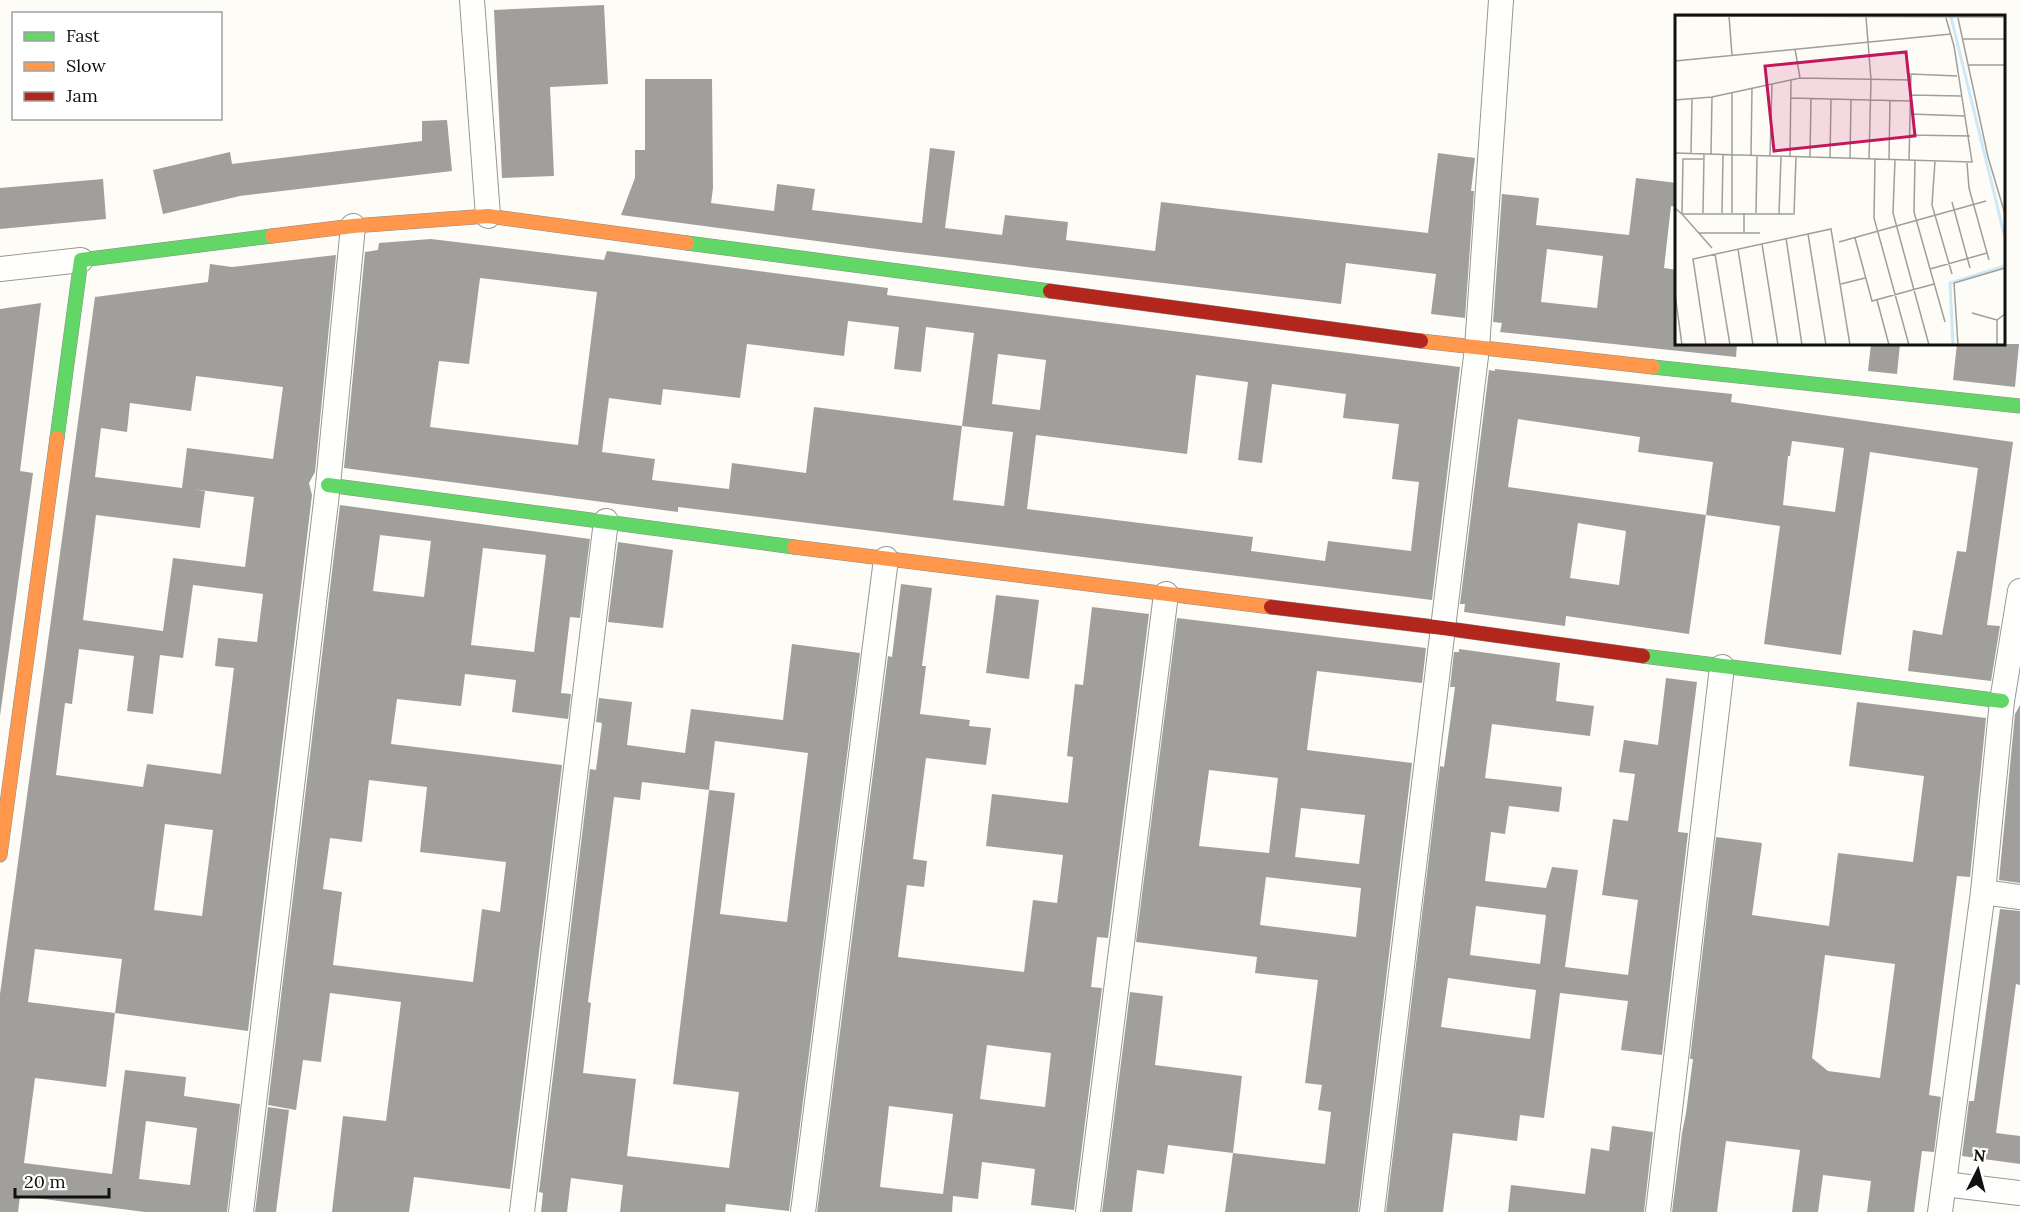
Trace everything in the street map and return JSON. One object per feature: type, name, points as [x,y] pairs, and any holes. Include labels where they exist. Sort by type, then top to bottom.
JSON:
[{"type":"street","points":[[472,0],[488,216]]},
{"type":"street","points":[[1372,1212],[1477,348],[1501,0]]},
{"type":"street","points":[[0,269],[353,226],[488,216],[1477,348],[2020,406]]},
{"type":"street","points":[[241,1212],[328,485],[353,226]]},
{"type":"street","points":[[0,855],[81,260]]},
{"type":"street","points":[[328,485],[886,559],[1443,628],[1722,667],[2002,701]]},
{"type":"street","points":[[522,1212],[606,521]]},
{"type":"street","points":[[803,1212],[886,559]]},
{"type":"street","points":[[1940,1212],[1983,892],[2002,701],[2018,625],[2020,591]]},
{"type":"street","points":[[1088,1212],[1166,594]]},
{"type":"street","points":[[1658,1212],[1722,667]]},
{"type":"street","points":[[1983,892],[2020,897]]},
{"type":"street","points":[[1944,1184],[2020,1193]]},
{"type":"building","points":[[604,5],[608,84],[550,87],[554,176],[502,178],[494,10]]},
{"type":"building","points":[[645,79],[712,79],[713,188],[711,203],[774,211],[777,184],[815,189],[812,210],[922,223],[930,148],[955,151],[945,228],[1002,235],[1005,215],[1068,222],[1066,240],[1155,251],[1161,202],[1428,233],[1438,153],[1475,158],[1471,191],[1474,191],[1465,318],[1431,314],[1436,274],[1346,263],[1341,304],[892,251],[621,215],[635,178],[635,150],[645,150]]},
{"type":"building","points":[[447,120],[452,171],[240,196],[163,214],[153,170],[230,152],[232,164],[422,141],[422,121]]},
{"type":"building","points":[[1636,178],[1675,183],[1675,207],[1671,206],[1664,268],[1675,270],[1675,345],[1737,345],[1736,357],[1500,332],[1502,323],[1493,322],[1502,194],[1539,198],[1536,225],[1629,235]],"holes":[[[1547,249],[1603,256],[1597,308],[1541,302]]]},
{"type":"building","points":[[103,179],[106,219],[0,229],[0,188]]},
{"type":"building","points":[[431,239],[604,260],[607,251],[888,288],[887,295],[1460,367],[1432,600],[678,507],[678,512],[344,468],[365,252],[378,250],[379,243]],"holes":[[[480,278],[597,292],[578,445],[430,427],[439,361],[469,364]],[[848,321],[899,327],[894,369],[921,372],[926,327],[974,333],[962,426],[814,407],[806,473],[732,463],[729,489],[652,480],[655,459],[602,452],[609,398],[661,405],[663,389],[740,398],[747,344],[844,356]],[[998,354],[1046,360],[1040,410],[992,404]],[[1196,375],[1248,382],[1238,460],[1262,463],[1272,384],[1346,394],[1343,418],[1399,424],[1392,479],[1419,482],[1411,551],[1328,541],[1325,561],[1251,551],[1253,537],[1027,509],[1036,435],[1187,454]],[[962,426],[1013,432],[1004,506],[953,500]]]},
{"type":"building","points":[[336,255],[315,472],[309,483],[312,495],[248,1031],[115,1013],[106,1087],[35,1078],[24,1163],[112,1174],[125,1070],[186,1077],[184,1096],[240,1104],[227,1212],[145,1212],[20,1196],[18,1212],[0,1212],[0,994],[95,297],[208,282],[210,264],[232,267]],"holes":[[[196,376],[283,387],[273,459],[187,448],[182,488],[95,477],[101,428],[127,432],[130,403],[191,411]],[[192,489],[254,497],[245,567],[173,558],[163,631],[83,620],[96,515],[200,528],[205,491]],[[193,585],[263,594],[257,642],[218,638],[215,666],[234,668],[221,774],[147,764],[143,787],[56,775],[65,703],[72,704],[79,649],[134,656],[127,711],[153,714],[160,655],[183,658]],[[165,824],[213,830],[202,916],[154,910]],[[35,949],[122,959],[115,1013],[28,1002]],[[146,1121],[197,1128],[190,1185],[139,1179]]]},
{"type":"building","points":[[41,303],[20,471],[33,473],[0,716],[0,309]]},
{"type":"building","points":[[2019,344],[2015,387],[1953,380],[1957,345]]},
{"type":"building","points":[[1871,345],[1900,345],[1897,374],[1868,371]]},
{"type":"building","points":[[1495,369],[1732,394],[1731,402],[2013,442],[1987,625],[2000,626],[1991,681],[1908,671],[1913,630],[1942,635],[1957,551],[1966,552],[1978,468],[1870,452],[1841,655],[1764,644],[1780,526],[1706,515],[1689,634],[1566,616],[1565,626],[1464,612],[1465,604],[1460,604],[1489,370],[1495,371]],"holes":[[[1518,419],[1640,437],[1638,452],[1713,462],[1706,515],[1508,487]],[[1792,441],[1844,448],[1835,512],[1783,505],[1788,456],[1790,456]],[[1578,523],[1626,531],[1619,585],[1570,578]]]},
{"type":"building","points":[[340,505],[590,539],[580,618],[570,617],[561,693],[571,694],[568,719],[512,712],[516,680],[465,674],[461,706],[397,699],[391,744],[562,765],[510,1189],[414,1177],[409,1212],[332,1212],[343,1116],[386,1121],[401,1002],[330,993],[321,1062],[303,1060],[296,1110],[268,1105]],"holes":[[[380,535],[431,541],[424,597],[373,591]],[[483,548],[546,555],[534,652],[471,645]],[[369,780],[427,787],[420,852],[506,862],[500,912],[482,909],[473,982],[333,965],[342,892],[323,889],[330,838],[362,842]]]},
{"type":"building","points":[[618,542],[673,550],[663,628],[608,622]]},
{"type":"building","points":[[901,584],[932,588],[922,666],[926,666],[920,714],[970,720],[969,726],[991,728],[986,765],[926,758],[913,859],[927,861],[924,887],[907,885],[898,957],[1024,972],[1033,900],[1057,903],[1063,855],[986,846],[992,794],[1068,803],[1073,757],[1067,756],[1075,684],[1083,685],[1092,607],[1149,614],[1108,938],[1097,937],[1091,987],[1102,988],[1074,1210],[1031,1205],[1035,1169],[982,1162],[978,1199],[953,1196],[952,1212],[817,1212],[888,656],[892,657]],"holes":[[[987,1045],[1051,1053],[1045,1107],[980,1099]],[[889,1106],[953,1114],[943,1194],[880,1187]]]},
{"type":"building","points":[[996,595],[1039,600],[1029,679],[986,673]]},
{"type":"building","points":[[1177,618],[1426,648],[1422,683],[1317,671],[1307,750],[1412,763],[1358,1212],[1225,1212],[1233,1153],[1325,1164],[1331,1112],[1318,1110],[1322,1085],[1305,1083],[1318,980],[1255,973],[1257,957],[1136,942]],"holes":[[[1209,770],[1278,778],[1269,853],[1199,846]],[[1301,808],[1365,815],[1359,864],[1295,857]],[[1266,877],[1361,888],[1356,937],[1260,925]]]},
{"type":"building","points":[[792,644],[860,653],[789,1211],[726,1204],[725,1212],[620,1212],[623,1185],[571,1178],[567,1212],[541,1212],[543,1193],[539,1192],[590,769],[596,770],[602,723],[596,722],[599,698],[632,702],[627,745],[685,753],[691,709],[783,720]],"holes":[[[715,741],[808,753],[787,922],[720,914],[735,793],[709,790]],[[642,782],[709,790],[673,1084],[739,1092],[729,1168],[627,1156],[636,1079],[583,1073],[591,1003],[588,1002],[614,797],[640,800]]]},
{"type":"building","points":[[1459,649],[1560,663],[1556,701],[1594,706],[1590,736],[1492,724],[1485,778],[1562,787],[1559,812],[1509,806],[1505,834],[1491,832],[1485,881],[1546,888],[1552,867],[1578,870],[1565,967],[1628,975],[1638,900],[1602,895],[1613,819],[1628,821],[1635,774],[1619,772],[1624,740],[1658,745],[1666,678],[1697,682],[1678,832],[1688,833],[1662,1055],[1621,1050],[1628,1001],[1560,993],[1544,1118],[1520,1115],[1517,1141],[1453,1133],[1443,1212],[1386,1212],[1440,766],[1444,767],[1455,687],[1450,687],[1454,652],[1459,652]],"holes":[[[1476,906],[1546,915],[1540,964],[1470,955]],[[1448,978],[1536,990],[1530,1039],[1441,1027]]]},
{"type":"building","points":[[1857,702],[1986,718],[1970,877],[1957,876],[1929,1095],[1941,1097],[1934,1152],[1922,1151],[1914,1212],[1867,1212],[1871,1181],[1823,1175],[1818,1212],[1792,1212],[1800,1150],[1726,1141],[1717,1212],[1672,1212],[1693,1059],[1690,1059],[1716,837],[1762,843],[1752,915],[1829,926],[1838,853],[1913,862],[1924,776],[1849,766]],"holes":[[[1825,955],[1895,964],[1880,1078],[1828,1071],[1812,1058]]]},
{"type":"building","points":[[2020,705],[2020,883],[1999,880],[2015,714]]},
{"type":"building","points":[[2000,909],[2020,911],[2020,985],[2016,984],[1996,1133],[2020,1136],[2020,1164],[1962,1156],[1969,1101],[1974,1101]]},
{"type":"building","points":[[1130,992],[1163,996],[1155,1065],[1242,1076],[1233,1153],[1168,1145],[1164,1174],[1137,1170],[1132,1212],[1102,1212]]},
{"type":"building","points":[[268,1107],[289,1110],[276,1212],[255,1212]]},
{"type":"building","points":[[1612,1126],[1653,1132],[1644,1212],[1508,1212],[1511,1185],[1585,1194],[1591,1148],[1609,1151]]},
{"type":"traffic: fast","points":[[57,438],[81,260],[272,236]]},
{"type":"traffic: fast","points":[[687,243],[1050,291]]},
{"type":"traffic: fast","points":[[1653,367],[2020,406]]},
{"type":"traffic: fast","points":[[328,485],[794,547]]},
{"type":"traffic: fast","points":[[1643,656],[2002,701]]},
{"type":"traffic: slow","points":[[272,236],[353,226],[488,216],[687,243]]},
{"type":"traffic: slow","points":[[1421,341],[1653,367]]},
{"type":"traffic: slow","points":[[0,855],[57,438]]},
{"type":"traffic: slow","points":[[794,547],[1271,607]]},
{"type":"traffic: jam","points":[[1050,291],[1421,341]]},
{"type":"traffic: jam","points":[[1271,607],[1643,656]]}]
